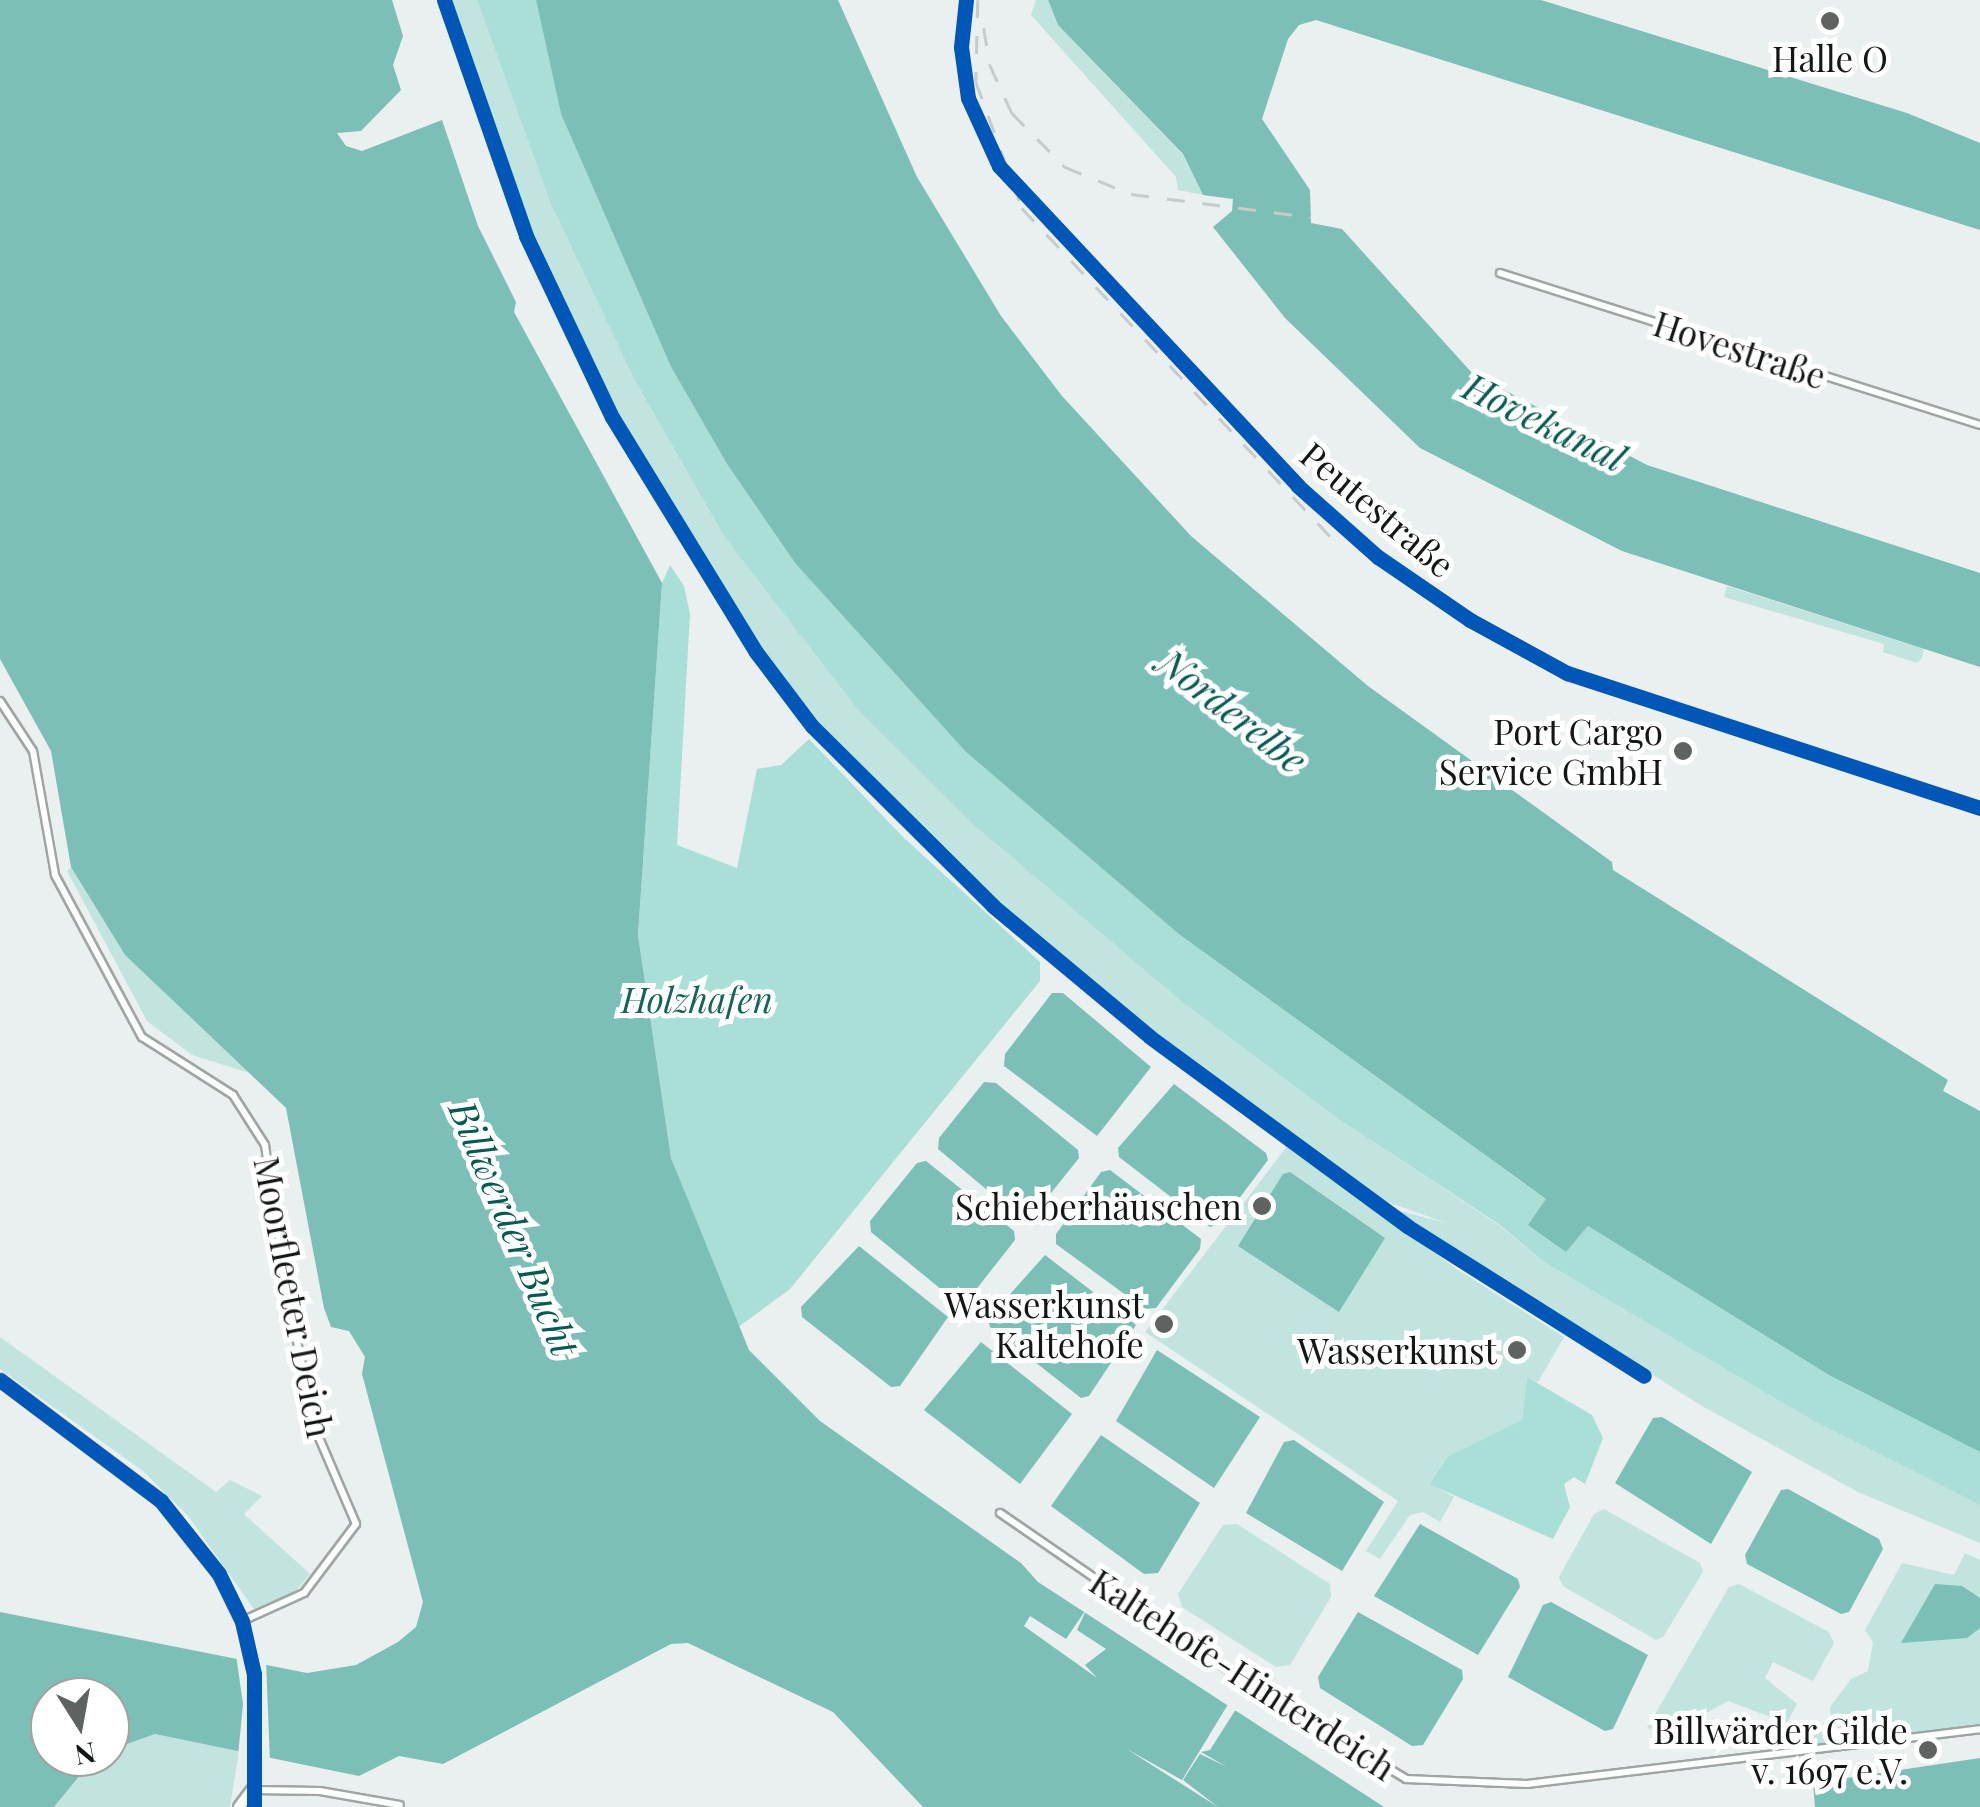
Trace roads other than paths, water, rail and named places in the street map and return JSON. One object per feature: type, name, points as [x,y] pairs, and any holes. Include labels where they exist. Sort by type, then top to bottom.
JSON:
[{"type":"main road","points":[[0,1380],[161,1501],[219,1574],[242,1620],[257,1694],[254,1807]]},
{"type":"main road","points":[[239,1807],[252,1790]]},
{"type":"street","name":"Peutestraße","points":[[966,0],[961,47],[968,98],[998,166],[1285,472],[1378,557],[1486,630],[1567,672],[1980,808]]},
{"type":"street","name":"Hovestraße","points":[[1500,273],[1980,425]]},
{"type":"street","name":"Moorfleeter Deich","points":[[0,701],[36,760],[55,876],[142,1037],[233,1095],[265,1145],[315,1423],[356,1524],[304,1594],[281,1609],[242,1620]]},
{"type":"street","name":"Kaltehofe-Hinterdeich","points":[[1000,1513],[1246,1682],[1406,1779],[1527,1784],[1980,1729]]},
{"type":"street","points":[[252,1790],[320,1790],[400,1806]]},
{"type":"water","name":"Billwerder Bucht","points":[[0,0],[392,0],[403,36],[393,65],[401,90],[361,131],[337,133],[346,146],[362,151],[442,120],[478,226],[516,302],[514,312],[662,583],[638,935],[671,1158],[749,1350],[820,1421],[1021,1563],[1038,1582],[1384,1807],[923,1807],[833,1712],[688,1643],[671,1644],[443,1764],[399,1756],[359,1776],[155,1734],[130,1743],[130,1677],[30,1677],[30,1777],[79,1777],[54,1807],[0,1807],[0,1612],[307,1673],[356,1665],[398,1642],[416,1627],[423,1602],[362,1374],[365,1357],[349,1331],[331,1327],[324,1308],[286,1108],[125,955],[71,867],[51,751],[0,659]]},
{"type":"water","name":"Norderelbe","points":[[536,0],[838,0],[917,177],[1001,316],[1062,396],[1191,536],[1368,686],[1612,862],[1613,870],[1948,1080],[1943,1091],[1980,1111],[1980,1452],[1829,1375],[1588,1226],[1566,1252],[1528,1225],[1546,1199],[1180,935],[966,752],[795,563],[727,464],[671,367],[561,114]]},
{"type":"water","name":"Hovekanal","points":[[1048,0],[1541,0],[1907,113],[1980,143],[1980,230],[1316,20],[1299,25],[1288,39],[1262,119],[1310,190],[1311,223],[1342,229],[1472,373],[1647,465],[1980,573],[1980,667],[1622,551],[1420,448],[1285,318],[1213,227],[1232,211],[1233,199],[1203,195],[1183,154],[1058,25]]},
{"type":"water","points":[[1052,993],[1063,993],[1151,1067],[1097,1136],[1004,1066],[1005,1054]]},
{"type":"water","points":[[984,1082],[996,1083],[1078,1150],[1079,1158],[1031,1218],[1022,1219],[938,1149],[939,1138]]},
{"type":"water","points":[[1174,1084],[1266,1153],[1268,1160],[1220,1224],[1210,1227],[1119,1157],[1118,1148]]},
{"type":"water","points":[[926,1161],[1014,1231],[1015,1240],[967,1301],[958,1303],[871,1232],[870,1221],[917,1163]]},
{"type":"water","points":[[1110,1170],[1201,1239],[1200,1249],[1156,1308],[1145,1309],[1056,1244],[1056,1234],[1101,1172]]},
{"type":"water","points":[[1290,1172],[1385,1238],[1339,1312],[1238,1246],[1283,1174]]},
{"type":"water","points":[[859,1246],[948,1317],[900,1386],[891,1387],[802,1317],[801,1307]]},
{"type":"water","points":[[1045,1255],[1136,1325],[1089,1396],[1081,1398],[990,1327],[988,1319]]},
{"type":"water","points":[[981,1342],[1072,1414],[1020,1484],[924,1410]]},
{"type":"water","points":[[1157,1350],[1260,1417],[1214,1488],[1116,1421]]},
{"type":"water","points":[[1662,1417],[1752,1472],[1711,1544],[1615,1483],[1653,1418]]},
{"type":"water","points":[[1101,1435],[1200,1503],[1158,1573],[1144,1574],[1051,1506]]},
{"type":"water","points":[[1294,1440],[1384,1502],[1342,1571],[1246,1513],[1284,1442]]},
{"type":"water","points":[[1788,1489],[1879,1539],[1883,1549],[1849,1612],[1841,1614],[1747,1564],[1745,1555],[1781,1490]]},
{"type":"water","points":[[1420,1524],[1518,1579],[1520,1587],[1478,1655],[1374,1596]]},
{"type":"water","points":[[1935,1584],[1962,1586],[1980,1598],[1980,1628],[1967,1638],[1901,1643]]},
{"type":"water","points":[[1551,1602],[1648,1655],[1613,1729],[1605,1731],[1508,1677],[1543,1605]]},
{"type":"water","points":[[1358,1612],[1462,1670],[1463,1679],[1423,1745],[1412,1746],[1320,1688],[1318,1677]]},
{"type":"water","points":[[1980,1758],[1980,1807],[1815,1807],[1813,1783]]},
{"type":"railway","points":[[978,0],[976,82],[1022,208],[1330,536]]},
{"type":"railway","points":[[984,28],[990,65],[1012,113],[1065,167],[1131,194],[1311,217]]},
{"type":"place","name":"Halle O","points":[[1830,21]]},
{"type":"place","name":"Port Cargo Service GmbH","points":[[1683,751]]},
{"type":"place","name":"Schieberhäuschen","points":[[1262,1206]]},
{"type":"place","name":"Wasserkunst Kaltehofe","points":[[1164,1324]]},
{"type":"place","name":"Wasserkunst","points":[[1517,1350]]},
{"type":"place","name":"Billwärder Gilde v. 1697 e.V.","points":[[1928,1750]]},
{"type":"park label","name":"Holzhafen","points":[[697,999]]}]
